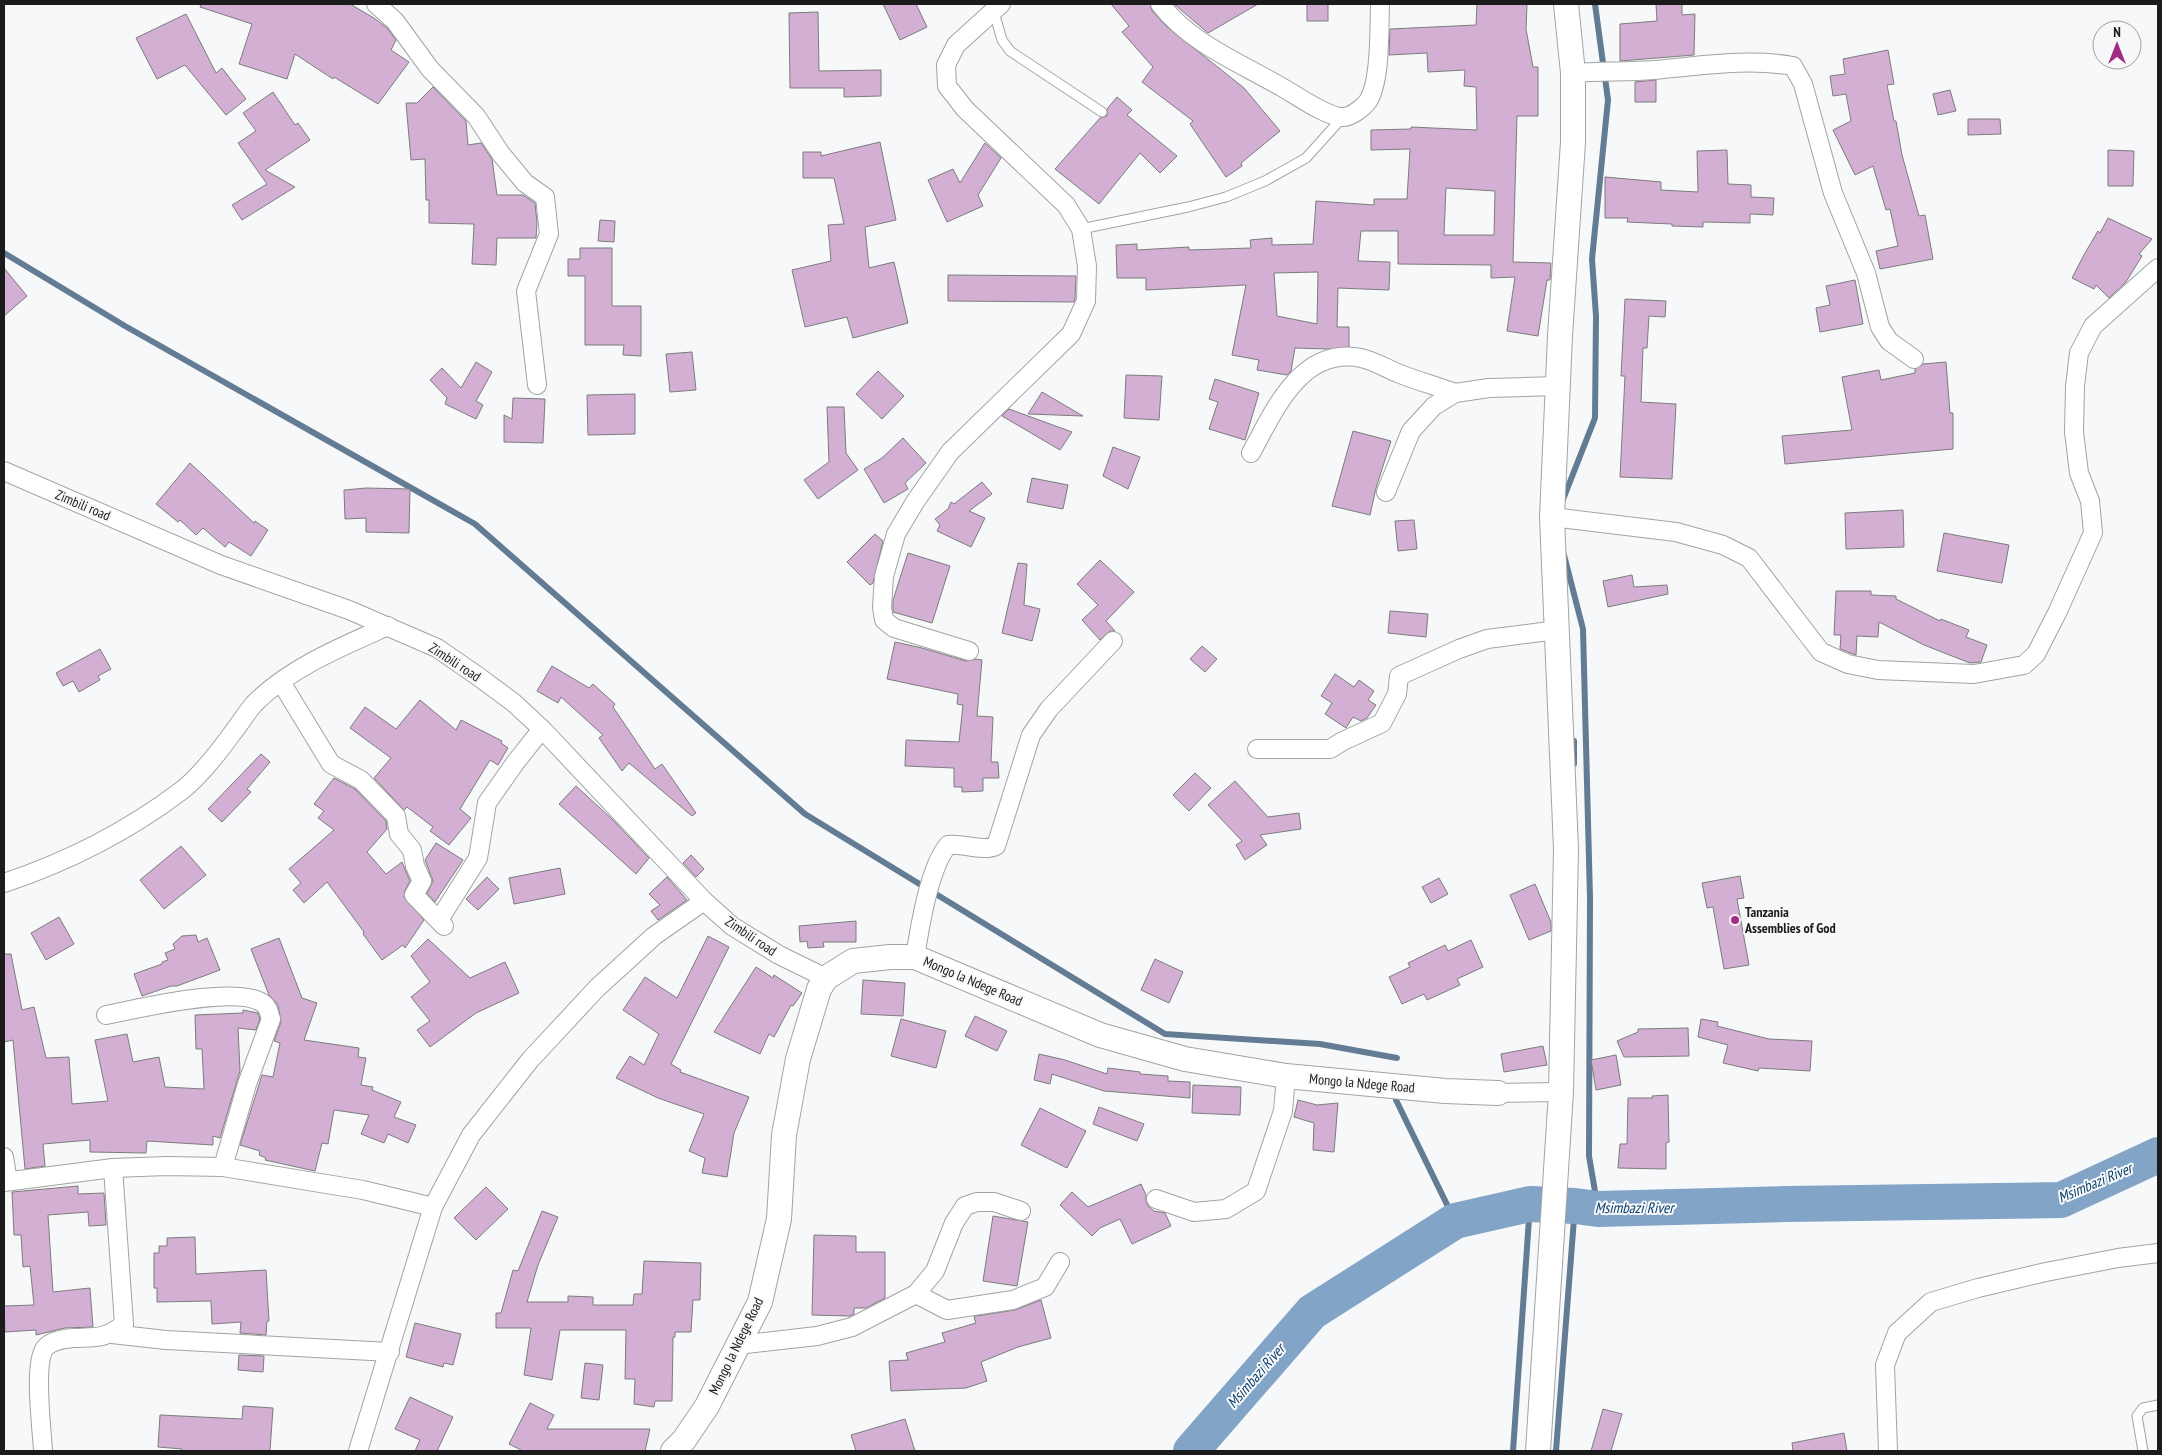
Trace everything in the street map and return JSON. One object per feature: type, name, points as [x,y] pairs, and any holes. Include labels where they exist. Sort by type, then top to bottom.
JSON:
[{"type":"main road","points":[[1538,1451],[1561,1092],[1566,850],[1552,517],[1573,142],[1573,73],[1566,4]]},
{"type":"main road","name":"Mongo la Ndege Road","points":[[673,1451],[684,1440],[707,1406],[760,1302],[779,1219],[784,1135],[798,1059],[819,988],[826,978],[853,960],[915,957],[1100,1035],[1185,1059],[1286,1076],[1445,1091],[1498,1093]]},
{"type":"street","points":[[376,4],[395,21],[430,69],[476,116],[501,154],[525,183],[545,197],[549,234],[526,291],[537,385]]},
{"type":"street","points":[[1160,4],[1186,30],[1229,60],[1268,78],[1324,112],[1342,118],[1354,114],[1368,101],[1376,79],[1380,4]]},
{"type":"street","points":[[969,651],[894,628],[884,620],[882,607],[884,576],[896,534],[915,502],[950,452],[1071,334],[1086,301],[1087,266],[1081,228],[1066,206],[965,108],[947,86],[946,65],[956,45],[997,8]]},
{"type":"street","points":[[1573,73],[1636,71],[1747,62],[1770,62],[1793,66],[1803,84],[1833,193],[1866,273],[1880,327],[1889,341],[1914,359]]},
{"type":"street","points":[[1552,517],[1676,532],[1723,545],[1749,558],[1821,652],[1848,664],[1878,670],[1974,674],[2024,665],[2036,654],[2057,614],[2092,533],[2090,501],[2079,473],[2074,432],[2075,386],[2079,353],[2093,326],[2158,268]]},
{"type":"street","points":[[1251,453],[1280,400],[1303,373],[1325,359],[1342,356],[1361,358],[1454,393]]},
{"type":"street","points":[[1386,492],[1411,430],[1434,406],[1454,393],[1489,388],[1558,386]]},
{"type":"street","name":"Zimbili road","points":[[4,471],[221,565],[349,610],[437,648],[514,703],[542,729],[704,900],[732,926],[779,955],[826,978]]},
{"type":"street","points":[[4,883],[78,854],[129,826],[183,790],[224,744],[254,704],[281,682],[326,653],[388,626]]},
{"type":"street","points":[[1257,749],[1330,749],[1382,723],[1396,694],[1400,676],[1459,649],[1487,639],[1557,630]]},
{"type":"street","points":[[915,957],[925,903],[941,852],[948,844],[958,843],[989,849],[996,846],[1031,735],[1049,709],[1113,640]]},
{"type":"street","points":[[281,682],[331,764],[360,780],[396,816],[399,834],[412,850],[415,866],[422,881],[414,895],[442,923],[478,858],[487,803],[542,729]]},
{"type":"street","points":[[358,1451],[390,1352],[433,1207],[471,1134],[530,1060],[597,988],[654,936],[704,900]]},
{"type":"street","points":[[106,1015],[184,999],[222,996],[249,999],[263,1004],[269,1010],[271,1019],[247,1084],[222,1167]]},
{"type":"street","points":[[1156,1199],[1194,1212],[1226,1209],[1256,1191],[1283,1112],[1286,1076]]},
{"type":"street","name":"Mongo la Ndege Road","points":[[1498,1093],[1561,1092]]},
{"type":"street","points":[[4,1157],[6,1181],[113,1168],[166,1166],[222,1167],[362,1190],[433,1207]]},
{"type":"street","points":[[112,1334],[124,1324],[113,1168]]},
{"type":"street","points":[[738,1344],[817,1336],[852,1327],[916,1294],[935,1271],[954,1223],[965,1206],[976,1202],[994,1202],[1021,1211]]},
{"type":"street","points":[[1888,1451],[1885,1365],[1897,1333],[1931,1302],[1978,1288],[2046,1272],[2118,1258],[2158,1253]]},
{"type":"street","points":[[916,1294],[947,1310],[1013,1300],[1045,1288],[1060,1262]]},
{"type":"street","points":[[43,1451],[39,1380],[40,1360],[46,1347],[60,1339],[112,1334],[166,1340],[390,1352]]},
{"type":"lane","points":[[997,8],[1002,40],[1010,51],[1102,112]]},
{"type":"lane","points":[[1081,228],[1188,207],[1226,197],[1265,181],[1306,158],[1342,118]]},
{"type":"lane","points":[[2143,1451],[2137,1416],[2143,1408],[2158,1406]]},
{"type":"building","points":[[201,4],[350,4],[387,28],[396,40],[391,50],[409,62],[378,104],[334,77],[333,79],[295,54],[287,79],[239,64],[252,24],[200,7]]},
{"type":"building","points":[[883,4],[916,4],[927,27],[900,40]]},
{"type":"building","points":[[1111,4],[1150,4],[1152,11],[1166,26],[1244,88],[1280,131],[1241,163],[1242,166],[1226,177],[1190,124],[1193,121],[1142,82],[1153,67],[1122,32],[1129,26]]},
{"type":"building","points":[[1174,4],[1258,4],[1208,33]]},
{"type":"building","points":[[1307,4],[1328,4],[1328,21],[1307,21]]},
{"type":"building","points":[[1477,4],[1527,4],[1526,29],[1533,67],[1538,67],[1538,116],[1517,116],[1513,262],[1551,263],[1550,280],[1547,280],[1538,336],[1507,331],[1515,277],[1491,278],[1491,265],[1398,264],[1398,231],[1361,231],[1358,261],[1390,262],[1389,290],[1338,288],[1337,327],[1349,327],[1349,347],[1328,349],[1295,348],[1291,371],[1287,375],[1257,370],[1259,360],[1232,355],[1246,285],[1146,290],[1146,278],[1117,278],[1116,245],[1137,244],[1137,250],[1189,247],[1189,250],[1251,248],[1250,240],[1272,238],[1272,245],[1313,244],[1316,201],[1374,205],[1374,199],[1407,199],[1410,149],[1371,150],[1371,130],[1411,129],[1411,127],[1477,130],[1476,87],[1464,86],[1465,70],[1428,72],[1427,53],[1389,55],[1390,29],[1476,25]],"holes":[[[1446,188],[1495,191],[1494,235],[1444,235]],[[1318,272],[1317,324],[1277,316],[1274,273]]]},
{"type":"building","points":[[1656,4],[1682,4],[1682,15],[1695,14],[1694,55],[1620,61],[1620,24],[1657,21]]},
{"type":"building","points":[[818,12],[819,71],[881,70],[881,96],[844,97],[844,88],[790,88],[789,13]]},
{"type":"building","points":[[186,14],[216,73],[222,68],[246,99],[226,115],[185,65],[157,79],[136,38]]},
{"type":"building","points":[[1888,50],[1894,84],[1887,85],[1894,121],[1896,121],[1902,155],[1919,216],[1925,215],[1933,259],[1880,269],[1876,251],[1898,246],[1890,209],[1886,210],[1873,166],[1855,175],[1833,130],[1851,121],[1846,94],[1833,96],[1830,76],[1845,74],[1843,59]]},
{"type":"building","points":[[1656,80],[1656,102],[1635,102],[1635,82]]},
{"type":"building","points":[[433,87],[466,121],[468,145],[481,143],[492,159],[497,195],[523,195],[535,203],[536,238],[497,238],[496,265],[472,264],[474,224],[429,223],[429,200],[426,200],[425,159],[411,160],[406,103],[417,103]]},
{"type":"building","points":[[1950,90],[1956,111],[1938,115],[1933,94]]},
{"type":"building","points":[[273,92],[295,125],[298,123],[310,140],[265,170],[295,187],[242,220],[232,205],[267,184],[238,143],[256,131],[243,113]]},
{"type":"building","points":[[1117,97],[1132,110],[1127,115],[1177,156],[1160,173],[1140,153],[1099,204],[1055,169],[1100,118],[1107,116],[1107,109]]},
{"type":"building","points":[[1968,119],[2000,119],[2001,134],[1968,135]]},
{"type":"building","points":[[880,142],[896,220],[865,227],[869,268],[894,262],[908,323],[853,338],[847,317],[805,327],[792,270],[831,261],[828,225],[844,224],[834,178],[803,178],[803,152],[821,152],[821,156]]},
{"type":"building","points":[[985,143],[1001,158],[978,195],[983,206],[947,222],[928,180],[953,169],[960,183]]},
{"type":"building","points":[[1727,150],[1728,184],[1751,185],[1751,197],[1774,198],[1773,215],[1750,214],[1750,223],[1703,222],[1703,227],[1627,222],[1628,218],[1605,218],[1605,177],[1661,182],[1661,190],[1698,192],[1697,151]]},
{"type":"building","points":[[2108,150],[2134,151],[2133,186],[2108,186]]},
{"type":"building","points":[[2108,218],[2152,239],[2139,254],[2142,256],[2126,282],[2109,298],[2096,285],[2094,289],[2072,278],[2098,231],[2100,233]]},
{"type":"building","points":[[600,220],[615,221],[614,242],[598,241]]},
{"type":"building","points":[[580,248],[612,248],[612,306],[641,306],[641,356],[623,355],[624,345],[585,345],[585,276],[568,276],[568,259],[580,259]]},
{"type":"building","points":[[4,268],[27,296],[4,316]]},
{"type":"building","points":[[948,275],[1076,276],[1075,299],[1074,302],[948,301]]},
{"type":"building","points":[[1855,280],[1863,324],[1820,332],[1816,308],[1830,305],[1826,286]]},
{"type":"building","points":[[1625,299],[1666,301],[1665,317],[1649,316],[1647,348],[1643,348],[1641,402],[1676,404],[1672,479],[1620,477],[1625,376],[1621,376]]},
{"type":"building","points":[[692,352],[696,390],[670,392],[666,354]]},
{"type":"building","points":[[476,362],[492,372],[476,401],[483,405],[476,419],[445,404],[447,398],[430,380],[442,368],[461,388]]},
{"type":"building","points":[[1946,362],[1950,413],[1953,413],[1953,449],[1785,464],[1782,436],[1852,430],[1842,377],[1879,370],[1881,380],[1915,373],[1915,369],[1923,364]]},
{"type":"building","points":[[878,371],[904,396],[882,419],[856,394]]},
{"type":"building","points":[[1126,375],[1162,376],[1159,420],[1124,418]]},
{"type":"building","points":[[1215,379],[1259,393],[1245,440],[1209,429],[1218,402],[1209,399]]},
{"type":"building","points":[[1042,392],[1083,416],[1028,414]]},
{"type":"building","points":[[635,394],[635,434],[588,435],[587,395]]},
{"type":"building","points":[[513,398],[545,399],[543,443],[504,442],[504,415],[512,419]]},
{"type":"building","points":[[827,407],[844,407],[846,453],[858,470],[818,499],[804,480],[829,462]]},
{"type":"building","points":[[1009,409],[1072,432],[1060,450],[1002,416]]},
{"type":"building","points":[[1353,431],[1391,441],[1376,488],[1370,515],[1332,506]]},
{"type":"building","points":[[903,438],[926,463],[905,483],[908,489],[884,503],[864,469],[882,458]]},
{"type":"building","points":[[1113,447],[1140,457],[1128,489],[1103,476]]},
{"type":"building","points":[[190,463],[254,523],[255,521],[268,530],[251,556],[229,542],[225,547],[203,528],[196,535],[180,520],[178,522],[156,504]]},
{"type":"building","points":[[1032,478],[1068,485],[1063,509],[1027,502]]},
{"type":"building","points":[[982,482],[992,494],[969,511],[985,518],[971,547],[937,531],[940,525],[935,519],[948,509],[951,502],[954,504]]},
{"type":"building","points":[[366,488],[410,489],[409,533],[366,532],[366,518],[345,519],[344,490]]},
{"type":"building","points":[[1903,510],[1904,547],[1846,549],[1845,513]]},
{"type":"building","points":[[1414,520],[1417,549],[1398,551],[1395,521]]},
{"type":"building","points":[[1944,533],[2009,545],[2002,583],[1937,571]]},
{"type":"building","points":[[875,534],[883,541],[873,583],[870,585],[847,562]]},
{"type":"building","points":[[908,553],[950,566],[932,623],[893,612],[893,600]]},
{"type":"building","points":[[1100,560],[1134,592],[1106,621],[1115,631],[1110,631],[1100,640],[1082,620],[1098,605],[1077,584]]},
{"type":"building","points":[[1018,563],[1027,564],[1024,605],[1040,609],[1032,641],[1002,633]]},
{"type":"building","points":[[1632,575],[1634,587],[1667,585],[1668,594],[1608,607],[1603,581]]},
{"type":"building","points":[[1836,591],[1871,591],[1871,595],[1896,596],[1896,599],[1940,621],[1941,619],[1969,630],[1966,637],[1987,645],[1981,662],[1970,663],[1924,645],[1879,622],[1878,637],[1857,636],[1856,655],[1840,649],[1841,635],[1834,635]]},
{"type":"building","points":[[1390,611],[1428,614],[1426,637],[1388,633]]},
{"type":"building","points":[[895,642],[966,661],[982,660],[977,716],[993,717],[991,762],[998,762],[999,778],[983,778],[983,791],[962,792],[962,787],[954,787],[954,768],[905,766],[906,740],[959,742],[963,705],[957,704],[958,694],[887,679]]},
{"type":"building","points":[[1202,646],[1217,659],[1205,672],[1190,659]]},
{"type":"building","points":[[100,649],[111,669],[98,676],[100,680],[79,692],[73,681],[63,686],[56,673]]},
{"type":"building","points":[[552,666],[589,688],[593,684],[615,704],[613,707],[655,769],[662,764],[696,813],[692,816],[629,763],[622,771],[599,738],[603,735],[561,697],[558,703],[537,691]]},
{"type":"building","points":[[1335,674],[1354,687],[1359,680],[1374,691],[1368,700],[1376,705],[1367,718],[1361,721],[1353,717],[1346,728],[1325,714],[1332,703],[1321,696]]},
{"type":"building","points":[[420,700],[456,730],[461,720],[502,741],[501,743],[508,748],[498,765],[490,760],[460,809],[471,818],[449,845],[430,831],[433,827],[407,807],[404,810],[374,778],[391,758],[350,728],[365,707],[396,729]]},
{"type":"building","points":[[261,754],[270,762],[247,789],[251,792],[222,822],[208,809]]},
{"type":"building","points":[[1195,773],[1211,788],[1189,811],[1173,795]]},
{"type":"building","points":[[334,778],[355,789],[386,821],[387,829],[367,852],[386,874],[402,862],[410,881],[405,890],[404,897],[424,920],[405,948],[403,945],[382,960],[327,882],[304,903],[293,890],[301,883],[289,869],[334,830],[318,818],[324,811],[314,804]]},
{"type":"building","points":[[1235,781],[1268,817],[1299,813],[1301,829],[1260,835],[1267,845],[1245,860],[1236,845],[1242,841],[1208,805]]},
{"type":"building","points":[[576,786],[612,819],[649,858],[636,874],[559,804]]},
{"type":"building","points":[[436,843],[463,860],[435,902],[427,893],[433,881],[425,860]]},
{"type":"building","points":[[181,846],[206,875],[164,909],[140,880]]},
{"type":"building","points":[[691,855],[704,869],[696,877],[683,863]]},
{"type":"building","points":[[560,868],[565,894],[514,904],[509,878]]},
{"type":"building","points":[[1740,876],[1744,898],[1737,899],[1749,965],[1724,969],[1713,907],[1707,908],[1702,883]]},
{"type":"building","points":[[487,877],[499,889],[478,910],[466,899]]},
{"type":"building","points":[[667,877],[687,900],[658,920],[651,911],[660,905],[649,894]]},
{"type":"building","points":[[1439,878],[1448,894],[1431,903],[1422,887]]},
{"type":"building","points":[[1535,884],[1551,922],[1551,931],[1529,940],[1510,895]]},
{"type":"building","points":[[59,917],[74,944],[46,960],[31,933]]},
{"type":"building","points":[[856,921],[856,942],[823,942],[824,947],[808,948],[807,941],[800,942],[799,926]]},
{"type":"building","points":[[196,935],[198,942],[207,938],[220,970],[177,986],[171,986],[142,996],[134,974],[168,960],[165,953],[175,949],[173,944],[182,936]]},
{"type":"building","points":[[708,936],[729,947],[671,1064],[681,1070],[680,1072],[749,1097],[734,1133],[727,1177],[702,1173],[705,1158],[689,1151],[704,1114],[658,1098],[616,1078],[630,1056],[644,1065],[659,1034],[623,1010],[645,977],[677,998]]},
{"type":"building","points":[[279,938],[302,998],[317,1003],[304,1040],[359,1048],[358,1057],[366,1058],[361,1085],[373,1087],[372,1090],[401,1102],[394,1117],[416,1125],[408,1143],[388,1134],[384,1143],[361,1134],[369,1115],[334,1110],[328,1144],[322,1143],[315,1171],[265,1160],[266,1158],[259,1155],[260,1151],[240,1145],[262,1075],[273,1077],[280,1043],[274,1041],[281,1022],[278,1005],[269,995],[251,949]]},
{"type":"building","points":[[428,939],[470,978],[505,962],[519,993],[476,1013],[430,1047],[417,1030],[430,1021],[411,997],[430,982],[411,956]]},
{"type":"building","points":[[1471,940],[1483,967],[1457,979],[1460,985],[1427,1000],[1424,994],[1402,1004],[1389,977],[1410,967],[1408,963],[1445,945],[1448,951]]},
{"type":"building","points":[[4,954],[11,954],[22,1010],[34,1007],[46,1058],[69,1057],[72,1104],[108,1101],[95,1040],[127,1034],[133,1062],[159,1057],[165,1087],[204,1089],[202,1049],[196,1049],[195,1015],[243,1013],[243,1010],[258,1013],[260,1019],[256,1030],[238,1028],[240,1071],[220,1138],[213,1136],[213,1145],[147,1141],[146,1153],[90,1152],[90,1140],[43,1144],[45,1166],[25,1169],[13,1040],[4,1042]]},
{"type":"building","points":[[1155,959],[1183,972],[1169,1003],[1141,990]]},
{"type":"building","points":[[756,967],[773,978],[774,975],[802,993],[793,1006],[791,1005],[774,1037],[769,1034],[760,1054],[714,1032]]},
{"type":"building","points":[[863,980],[905,983],[903,1016],[861,1014]]},
{"type":"building","points":[[975,1016],[1007,1031],[997,1051],[965,1036]]},
{"type":"building","points":[[901,1019],[946,1031],[936,1068],[891,1056]]},
{"type":"building","points":[[1701,1019],[1718,1022],[1717,1026],[1769,1039],[1812,1041],[1810,1071],[1759,1068],[1758,1071],[1723,1063],[1728,1045],[1698,1037]]},
{"type":"building","points":[[1688,1028],[1689,1056],[1624,1057],[1617,1041],[1638,1032],[1638,1029]]},
{"type":"building","points":[[1543,1046],[1547,1065],[1504,1072],[1501,1054]]},
{"type":"building","points":[[1039,1054],[1065,1060],[1107,1074],[1108,1068],[1140,1072],[1140,1074],[1168,1076],[1168,1081],[1190,1082],[1190,1098],[1104,1091],[1052,1074],[1050,1084],[1034,1080]]},
{"type":"building","points":[[1616,1055],[1621,1085],[1596,1090],[1591,1060]]},
{"type":"building","points":[[1193,1085],[1241,1087],[1240,1115],[1192,1113]]},
{"type":"building","points":[[1668,1095],[1669,1142],[1666,1143],[1666,1169],[1618,1168],[1620,1144],[1627,1144],[1628,1098],[1653,1098],[1652,1096]]},
{"type":"building","points":[[1298,1100],[1317,1105],[1338,1103],[1334,1152],[1313,1150],[1314,1123],[1294,1117]]},
{"type":"building","points":[[1099,1107],[1144,1124],[1137,1141],[1093,1124]]},
{"type":"building","points":[[1040,1108],[1086,1131],[1067,1168],[1021,1145]]},
{"type":"building","points":[[1141,1184],[1148,1206],[1154,1211],[1165,1213],[1171,1226],[1132,1244],[1120,1219],[1100,1228],[1092,1236],[1060,1205],[1072,1192],[1088,1207]]},
{"type":"building","points":[[78,1186],[78,1194],[104,1193],[106,1225],[89,1226],[88,1212],[48,1215],[53,1292],[90,1288],[93,1327],[65,1328],[36,1335],[36,1330],[5,1332],[4,1306],[34,1305],[30,1266],[23,1267],[21,1235],[14,1235],[12,1192]]},
{"type":"building","points":[[486,1187],[508,1209],[476,1240],[454,1218]]},
{"type":"building","points":[[542,1211],[558,1217],[538,1265],[527,1302],[568,1302],[568,1296],[593,1297],[593,1305],[633,1305],[634,1294],[642,1294],[644,1261],[701,1263],[700,1300],[693,1300],[691,1332],[675,1332],[675,1337],[673,1337],[672,1401],[655,1401],[654,1407],[634,1404],[635,1379],[625,1379],[626,1330],[560,1330],[552,1380],[524,1375],[531,1328],[496,1328],[496,1313],[501,1313],[513,1270],[518,1271]]},
{"type":"building","points":[[993,1216],[1028,1222],[1017,1286],[983,1281]]},
{"type":"building","points":[[814,1235],[856,1236],[856,1252],[885,1252],[885,1298],[866,1308],[854,1308],[854,1314],[850,1316],[812,1315]]},
{"type":"building","points":[[195,1237],[196,1274],[266,1270],[269,1321],[267,1321],[266,1335],[240,1333],[241,1322],[212,1324],[211,1301],[157,1302],[157,1288],[154,1288],[154,1253],[159,1253],[159,1246],[167,1246],[167,1238]]},
{"type":"building","points":[[1041,1300],[1051,1338],[1018,1347],[981,1362],[987,1381],[966,1388],[891,1391],[889,1361],[908,1360],[906,1353],[945,1342],[942,1333],[976,1323],[974,1317],[976,1316],[1015,1310]]},
{"type":"building","points":[[415,1323],[461,1334],[453,1365],[444,1363],[443,1367],[406,1357]]},
{"type":"building","points":[[239,1355],[264,1356],[263,1372],[238,1370]]},
{"type":"building","points":[[585,1363],[603,1365],[599,1400],[581,1398]]},
{"type":"building","points":[[410,1397],[453,1417],[437,1451],[415,1451],[420,1440],[395,1429]]},
{"type":"building","points":[[530,1403],[554,1415],[547,1429],[650,1429],[645,1451],[523,1451],[509,1444]]},
{"type":"building","points":[[243,1406],[273,1408],[270,1451],[182,1451],[182,1449],[158,1447],[160,1415],[242,1419]]},
{"type":"building","points":[[1603,1409],[1622,1414],[1611,1451],[1591,1451]]},
{"type":"building","points":[[905,1419],[915,1451],[856,1451],[851,1435]]},
{"type":"building","points":[[1844,1433],[1847,1451],[1793,1451],[1792,1443]]},
{"type":"waterway","points":[[1562,502],[1595,418],[1596,316],[1592,259],[1608,100],[1595,4]]},
{"type":"waterway","points":[[4,253],[125,326],[475,524],[805,814],[1165,1034],[1320,1044],[1397,1058]]},
{"type":"waterway","points":[[1564,555],[1583,629],[1590,898],[1589,1156],[1598,1209]]},
{"type":"waterway","points":[[1574,741],[1574,764]]},
{"type":"waterway","points":[[1396,1100],[1455,1221]]},
{"type":"waterway","name":"Msimbazi River","points":[[1191,1451],[1312,1312],[1455,1221],[1530,1204],[1598,1209],[2061,1200],[2158,1155]]},
{"type":"waterway","points":[[1513,1451],[1530,1204]]},
{"type":"waterway","points":[[1556,1451],[1575,1206]]},
{"type":"place","name":"Tanzania Assemblies of God","points":[[1735,920]]}]
